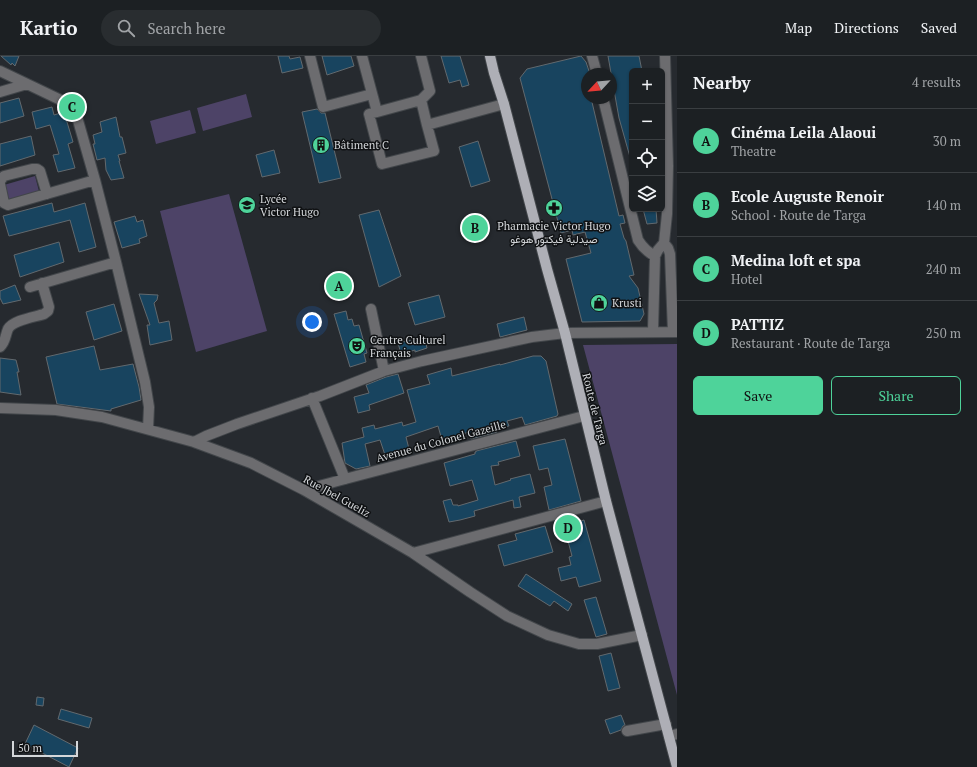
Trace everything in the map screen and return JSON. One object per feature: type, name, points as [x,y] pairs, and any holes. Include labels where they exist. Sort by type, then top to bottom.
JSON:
[{"type":"main road","name":"Route de Targa","points":[[490,56],[565,333],[584,416],[642,635],[666,724],[673,735],[677,767]]},
{"type":"street","points":[[310,56],[323,107],[372,94]]},
{"type":"street","points":[[362,56],[377,112]]},
{"type":"street","points":[[421,56],[430,91],[421,100],[369,114],[382,164],[434,151],[421,100]]},
{"type":"street","points":[[592,56],[595,68]]},
{"type":"street","points":[[653,331],[656,256],[658,250],[664,243],[667,214],[668,166],[665,56]]},
{"type":"street","points":[[0,71],[72,106],[77,115],[116,262],[145,382],[150,407],[148,429]]},
{"type":"street","points":[[0,92],[27,84]]},
{"type":"street","points":[[427,125],[504,104]]},
{"type":"street","points":[[604,104],[638,240],[647,252],[656,256]]},
{"type":"street","points":[[0,181],[4,176],[35,168],[40,171],[47,194]]},
{"type":"street","points":[[0,184],[4,203],[6,205],[11,205],[95,180]]},
{"type":"street","points":[[194,442],[237,424],[312,398],[384,370],[422,361],[532,337],[565,333],[675,332],[670,254],[664,243]]},
{"type":"street","points":[[30,287],[116,262]]},
{"type":"street","points":[[0,347],[4,342],[11,325],[16,322],[44,314],[48,311],[49,307],[42,284]]},
{"type":"street","points":[[371,309],[384,370]]},
{"type":"street","points":[[312,398],[345,479]]},
{"type":"street","name":"Rue Jbel Gueliz","points":[[0,408],[56,410],[102,417],[194,442],[251,462],[304,490],[413,553],[507,616],[548,635],[579,644],[597,644],[642,635]]},
{"type":"street","name":"Avenue du Colonel Gazeille","points":[[304,490],[584,416]]},
{"type":"street","points":[[413,553],[606,501]]},
{"type":"street","points":[[627,731],[666,724]]},
{"type":"shaded area","points":[[246,94],[252,117],[203,131],[197,108]]},
{"type":"shaded area","points":[[190,110],[196,133],[156,144],[150,121]]},
{"type":"shaded area","points":[[35,176],[40,195],[9,203],[4,185]]},
{"type":"shaded area","points":[[229,194],[267,331],[196,352],[160,211]]},
{"type":"shaded area","points":[[677,344],[677,695],[583,345]]},
{"type":"building","points":[[1,56],[19,56],[15,66],[12,63],[11,65]]},
{"type":"building","points":[[278,56],[289,56],[290,59],[300,57],[303,68],[282,73]]},
{"type":"building","points":[[322,56],[351,56],[354,66],[327,75]]},
{"type":"building","points":[[441,56],[460,56],[469,85],[462,87],[460,80],[449,83]]},
{"type":"building","points":[[581,56],[586,62],[588,68],[581,68],[581,104],[592,104],[619,216],[623,215],[625,223],[620,224],[626,241],[634,275],[629,276],[638,288],[644,314],[640,321],[582,322],[566,259],[591,253],[585,232],[573,235],[572,230],[561,233],[520,78],[527,69]]},
{"type":"building","points":[[608,56],[639,56],[641,68],[629,68],[629,153],[617,104],[617,68],[610,68]]},
{"type":"building","points":[[19,98],[24,116],[0,123],[0,103]]},
{"type":"building","points":[[52,107],[54,115],[64,112],[73,142],[68,144],[75,168],[58,172],[53,155],[59,154],[50,125],[36,129],[32,112]]},
{"type":"building","name":"Bâtiment C","points":[[317,109],[321,113],[325,113],[341,178],[319,183],[302,112]]},
{"type":"building","points":[[116,117],[120,137],[122,137],[126,153],[118,155],[124,178],[111,180],[106,170],[105,158],[97,160],[93,144],[95,144],[93,135],[102,132],[100,122]]},
{"type":"building","points":[[31,136],[35,155],[0,166],[0,144]]},
{"type":"building","points":[[478,141],[490,181],[471,187],[459,147]]},
{"type":"building","points":[[274,150],[280,173],[262,177],[256,155]]},
{"type":"building","points":[[52,203],[54,212],[85,203],[96,247],[79,252],[70,220],[9,236],[3,216]]},
{"type":"building","points":[[379,210],[401,276],[379,287],[359,215]]},
{"type":"building","points":[[644,212],[656,212],[657,223],[647,224]]},
{"type":"building","points":[[135,216],[137,222],[143,220],[147,236],[139,239],[140,243],[122,248],[114,222]]},
{"type":"building","points":[[59,242],[64,262],[20,277],[14,255]]},
{"type":"building","points":[[15,285],[21,300],[3,304],[0,298],[0,291]]},
{"type":"building","points":[[139,294],[158,295],[157,300],[154,303],[159,323],[169,321],[172,340],[150,345],[147,325],[150,325]]},
{"type":"building","points":[[439,295],[445,317],[415,325],[408,303]]},
{"type":"building","points":[[114,304],[122,331],[94,340],[86,312]]},
{"type":"building","points":[[346,311],[348,320],[352,319],[354,326],[359,325],[367,353],[364,354],[366,362],[350,367],[334,314]]},
{"type":"building","points":[[524,317],[527,330],[500,337],[497,324]]},
{"type":"building","points":[[417,339],[418,342],[425,340],[427,348],[401,354],[398,343]]},
{"type":"building","points":[[94,346],[100,370],[133,364],[141,400],[111,409],[111,411],[57,404],[46,357]]},
{"type":"building","points":[[533,356],[541,356],[546,361],[558,414],[557,416],[525,425],[522,417],[507,421],[509,426],[495,429],[497,432],[471,439],[469,432],[442,440],[438,426],[406,437],[409,449],[385,455],[380,440],[365,444],[370,466],[356,469],[345,463],[342,443],[364,437],[362,428],[374,425],[375,429],[402,422],[403,426],[416,422],[407,390],[430,384],[427,375],[451,368],[452,376]]},
{"type":"building","points":[[0,358],[16,360],[19,372],[17,372],[21,395],[0,392]]},
{"type":"building","points":[[398,374],[404,393],[369,405],[370,410],[358,413],[354,397],[369,393],[366,385]]},
{"type":"building","points":[[565,439],[581,501],[549,510],[544,487],[552,485],[548,468],[539,470],[533,446]]},
{"type":"building","points":[[516,441],[520,456],[498,462],[499,465],[491,466],[495,485],[511,480],[510,479],[530,474],[535,493],[519,497],[521,507],[514,508],[513,500],[474,511],[475,516],[449,522],[443,501],[451,499],[453,505],[458,506],[478,500],[472,480],[450,486],[444,463],[475,454],[476,451]]},
{"type":"building","points":[[584,520],[601,581],[579,587],[576,577],[561,581],[558,568],[571,565],[569,557],[572,556],[564,526]]},
{"type":"building","points":[[545,526],[553,552],[504,566],[498,545],[517,540],[515,534]]},
{"type":"building","points":[[526,574],[572,604],[568,611],[554,601],[550,606],[518,586]]},
{"type":"building","points":[[596,597],[607,634],[596,637],[584,600]]},
{"type":"building","points":[[611,653],[620,688],[608,691],[599,656]]},
{"type":"building","points":[[37,697],[44,698],[43,706],[36,705]]},
{"type":"building","points":[[61,709],[92,718],[89,728],[58,719]]},
{"type":"building","points":[[621,715],[625,725],[621,730],[610,734],[605,720]]},
{"type":"building","points":[[34,725],[78,748],[69,767],[25,744]]},
{"type":"place","name":"Medina loft et spa","points":[[72,107]]},
{"type":"place","name":"Bâtiment C","points":[[321,145]]},
{"type":"place","name":"Lycée Victor Hugo","points":[[247,205]]},
{"type":"place","name":"Pharmacie Victor Hugo صيدلية فيكتور هوغو","points":[[554,208]]},
{"type":"place","name":"Ecole Auguste Renoir","points":[[475,228]]},
{"type":"place","name":"Cinéma Leila Alaoui","points":[[339,286]]},
{"type":"place","name":"Krusti","points":[[599,303]]},
{"type":"place","name":"Centre Culturel Français","points":[[357,346]]},
{"type":"place","name":"PATTIZ","points":[[568,528]]}]
